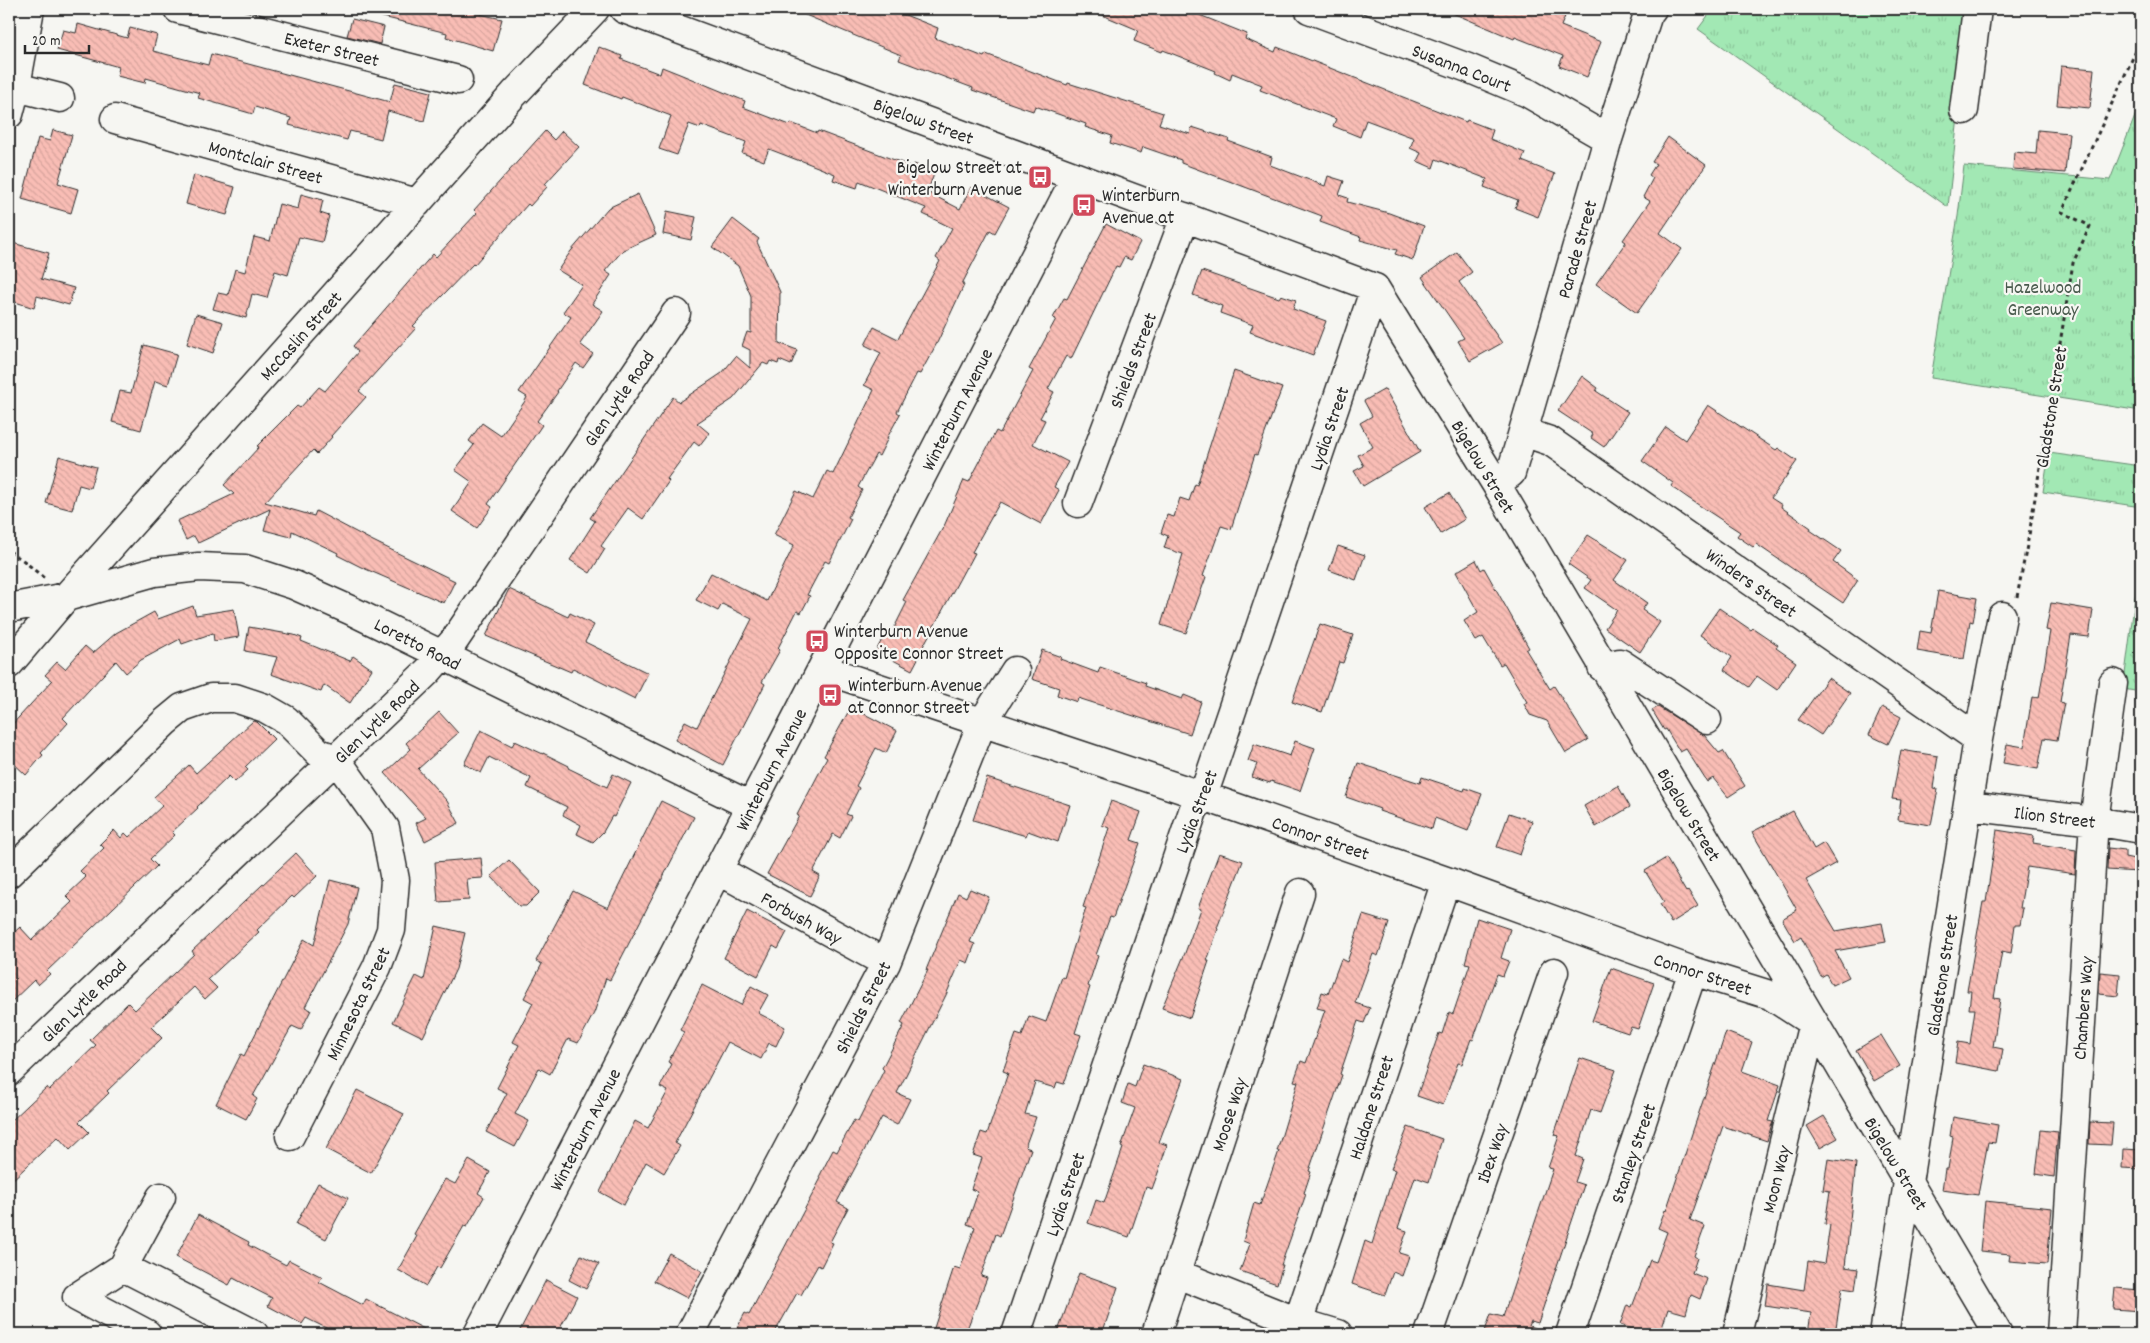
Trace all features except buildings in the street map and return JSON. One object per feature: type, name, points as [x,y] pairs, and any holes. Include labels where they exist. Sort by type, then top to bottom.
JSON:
[{"type":"street","points":[[11,98],[30,9]]},
{"type":"street","name":"Exeter Street","points":[[178,9],[458,80]]},
{"type":"street","name":"McCaslin Street","points":[[9,664],[59,590],[417,203],[514,94],[595,9]]},
{"type":"street","name":"Bigelow Street","points":[[624,9],[1375,288],[1496,484],[1602,667],[1998,1334]]},
{"type":"street","name":"Susanna Court","points":[[1309,9],[1468,68],[1528,93],[1608,139]]},
{"type":"street","name":"Parade Street","points":[[1496,484],[1511,473],[1608,139],[1648,14],[1652,9]]},
{"type":"street","points":[[1964,110],[1977,9]]},
{"type":"street","points":[[11,98],[28,90],[60,98]]},
{"type":"street","name":"Montclair Street","points":[[116,119],[417,203]]},
{"type":"street","name":"Winterburn Avenue","points":[[478,1334],[1076,177]]},
{"type":"street","name":"Shields Street","points":[[1078,503],[1185,217]]},
{"type":"street","name":"Lydia Street","points":[[1016,1334],[1193,811],[1203,796],[1375,288]]},
{"type":"street","name":"Glen Lytle Road","points":[[9,1071],[424,675],[442,655],[454,641],[676,313]]},
{"type":"street","name":"Winders Street","points":[[1523,432],[1550,441],[1978,739]]},
{"type":"street","name":"Loretto Road","points":[[9,608],[59,590],[154,572],[199,568],[245,569],[294,585],[318,596],[751,806]]},
{"type":"street","name":"Gladstone Street","points":[[1884,1334],[1978,739],[2009,608]]},
{"type":"street","points":[[1602,667],[1620,663],[1708,720]]},
{"type":"street","name":"Connor Street","points":[[822,669],[1203,796],[1446,881],[1693,971],[1770,995],[1813,1023]]},
{"type":"street","name":"Shields Street","points":[[690,1334],[886,963],[982,723],[1015,671]]},
{"type":"street","name":"Chambers Way","points":[[2061,1334],[2094,821],[2113,683]]},
{"type":"street","points":[[9,873],[164,722],[182,708],[211,698],[235,698],[265,708],[286,720],[319,753],[336,759]]},
{"type":"street","name":"Minnesota Street","points":[[290,1136],[377,967],[391,930],[395,880],[385,828],[336,759]]},
{"type":"street","name":"Ilion Street","points":[[1968,806],[2094,821],[2141,829]]},
{"type":"street","name":"Forbush Way","points":[[718,870],[886,963]]},
{"type":"street","name":"Haldane Street","points":[[1296,1328],[1446,881]]},
{"type":"street","name":"Moose Way","points":[[1156,1334],[1300,893]]},
{"type":"street","name":"Stanley Street","points":[[1570,1334],[1693,971]]},
{"type":"street","name":"Ibex Way","points":[[1429,1334],[1554,972]]},
{"type":"street","name":"Moon Way","points":[[1737,1334],[1813,1023]]},
{"type":"street","points":[[147,1334],[77,1297],[124,1267],[161,1197]]},
{"type":"street","points":[[124,1267],[218,1327],[254,1334]]},
{"type":"street","points":[[1176,1273],[1296,1328],[1338,1334]]},
{"type":"path","name":"Gladstone Street","points":[[2009,608],[2029,535],[2073,263],[2090,226],[2062,212],[2141,40]]},
{"type":"path","points":[[9,551],[24,560],[59,590]]},
{"type":"green space","points":[[1713,9],[1970,9],[1948,207],[1698,29]]},
{"type":"green space","name":"Hazelwood Greenway","points":[[2141,101],[2141,411],[1931,378],[1958,216],[1964,166],[2110,180]]},
{"type":"green space","points":[[2049,453],[2141,466],[2141,507],[2043,492]]},
{"type":"green space","points":[[2141,553],[2141,692],[2123,689]]},
{"type":"place","name":"Bigelow Street at Winterburn Avenue","points":[[1040,177]]},
{"type":"place","name":"Winterburn Avenue at","points":[[1084,205]]},
{"type":"place","name":"Winterburn Avenue Opposite Connor Street","points":[[817,641]]},
{"type":"place","name":"Winterburn Avenue at Connor Street","points":[[830,695]]}]
